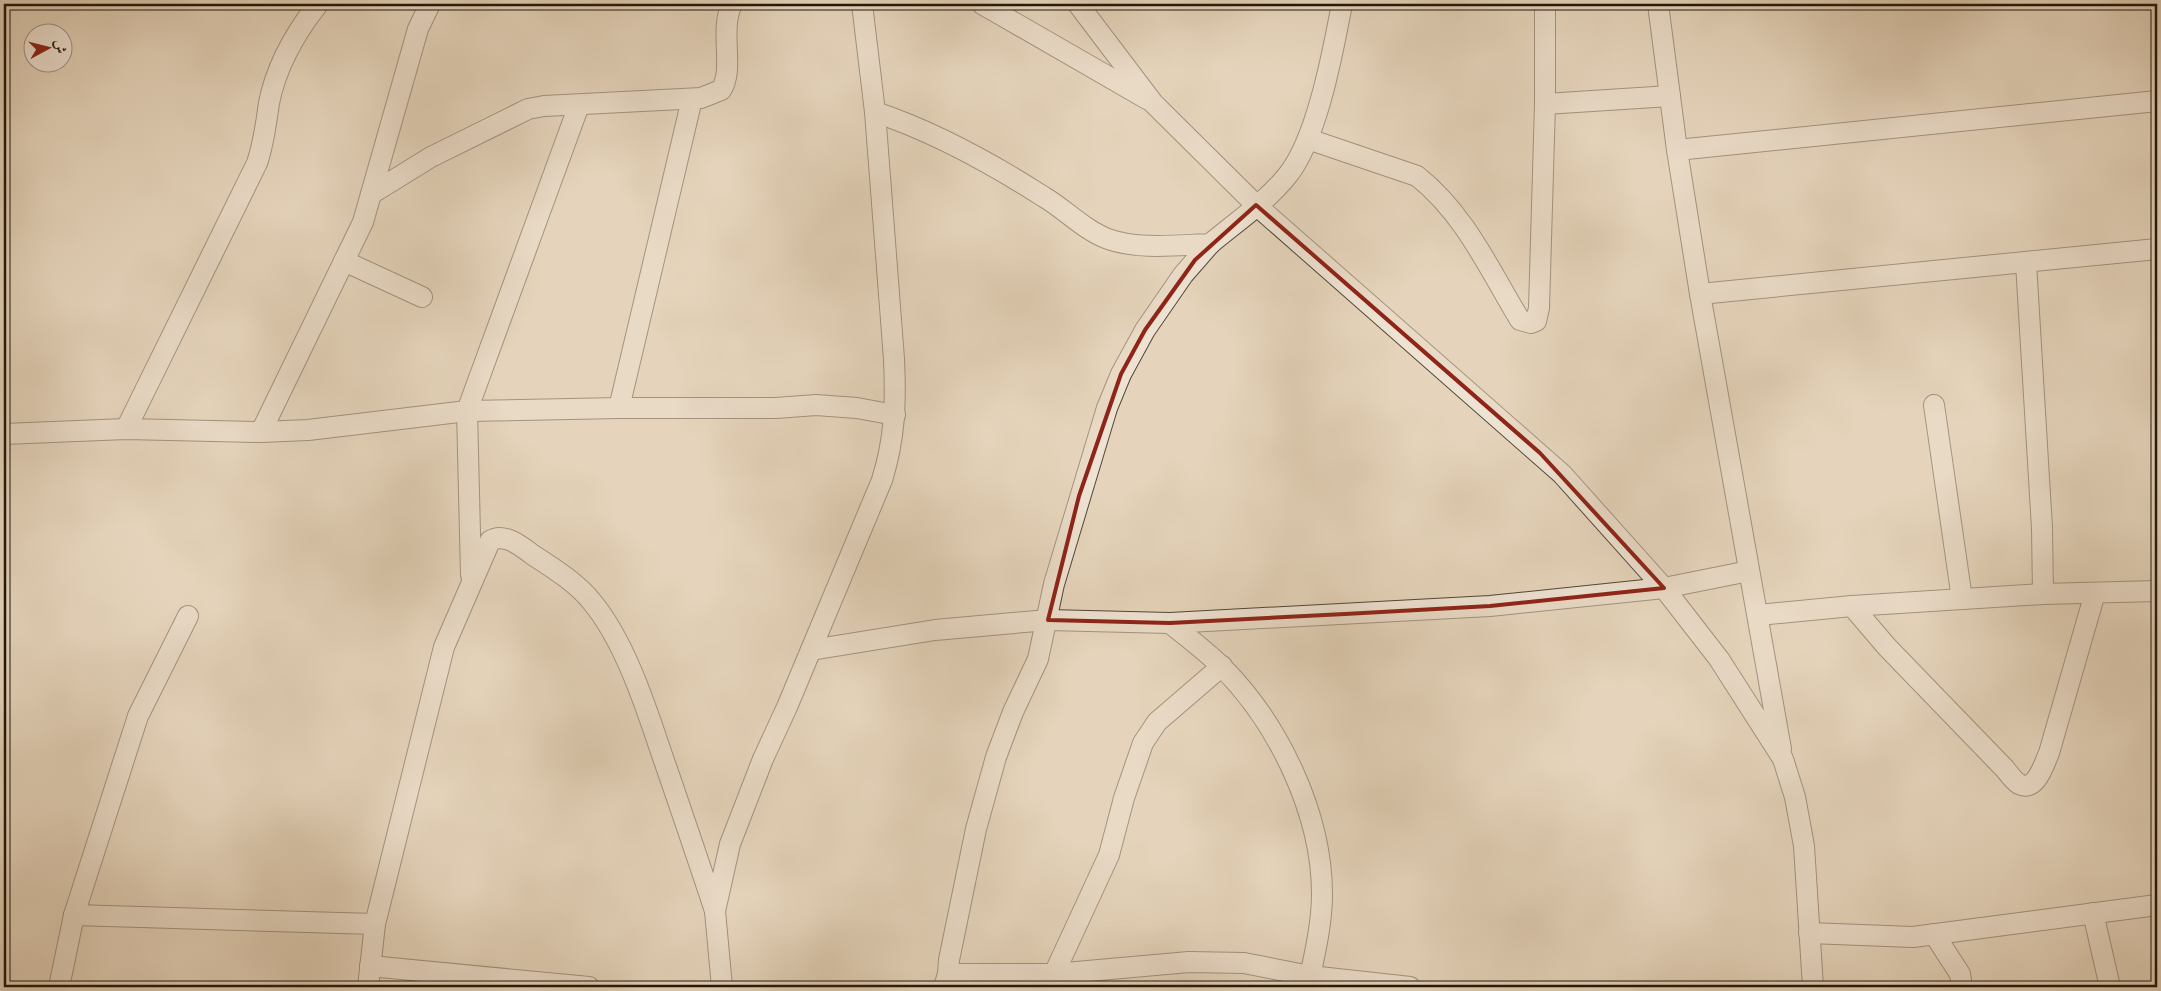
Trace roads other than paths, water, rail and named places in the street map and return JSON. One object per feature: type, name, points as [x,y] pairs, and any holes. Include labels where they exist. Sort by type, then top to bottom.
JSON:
[{"type":"street","points":[[126,429],[257,163],[265,138],[270,101],[284,60],[305,22],[318,4]]},
{"type":"street","points":[[261,432],[362,222],[418,29],[430,4]]},
{"type":"street","points":[[371,194],[431,156],[518,113],[544,106],[701,98],[721,90],[726,77],[727,14],[732,4]]},
{"type":"street","points":[[715,911],[730,844],[763,759],[882,480],[891,451],[894,415],[894,359],[875,112],[862,4]]},
{"type":"street","points":[[982,4],[1153,103]]},
{"type":"street","points":[[1078,4],[1153,103],[1256,205],[1444,373],[1540,452],[1590,503],[1664,588],[1719,659],[1783,758]]},
{"type":"street","points":[[1342,4],[1335,45],[1308,139],[1286,177],[1210,244],[1195,260],[1145,330],[1107,408],[1054,584],[1048,620],[1038,659],[1002,737],[980,811],[959,906],[946,980],[1054,974],[1189,962],[1244,963],[1310,976],[1410,987]]},
{"type":"street","points":[[1308,139],[1417,176],[1430,186],[1458,218],[1476,244],[1520,320],[1531,323],[1536,320],[1539,308],[1545,104],[1545,4]]},
{"type":"street","points":[[1658,4],[1677,150],[1700,294],[1783,758],[1795,797],[1804,846],[1813,987]]},
{"type":"street","points":[[1545,104],[1670,96]]},
{"type":"street","points":[[619,408],[692,99]]},
{"type":"street","points":[[1677,150],[2157,101]]},
{"type":"street","points":[[471,579],[467,411],[579,105]]},
{"type":"street","points":[[875,112],[920,128],[968,152],[1046,198],[1107,239],[1153,245],[1210,244]]},
{"type":"street","points":[[1700,294],[2157,249]]},
{"type":"street","points":[[344,261],[422,298]]},
{"type":"street","points":[[2026,263],[2042,528],[2043,594]]},
{"type":"street","points":[[4,434],[126,429],[261,432],[308,430],[467,411],[619,408],[776,408],[816,405],[858,408],[894,415]]},
{"type":"street","points":[[1934,405],[1962,599]]},
{"type":"street","points":[[368,987],[375,924],[444,647],[471,579],[490,541],[502,537],[550,566],[594,604],[621,650],[643,698],[715,911],[722,987]]},
{"type":"street","points":[[811,650],[935,630],[1048,620],[1170,623],[1490,606],[1664,588],[1749,571]]},
{"type":"street","points":[[1758,615],[1852,606],[2043,594],[2157,591]]},
{"type":"street","points":[[1852,606],[1887,646],[1992,756],[2020,784],[2027,785],[2033,783],[2042,770],[2095,593]]},
{"type":"street","points":[[58,987],[74,915],[138,716],[188,616]]},
{"type":"street","points":[[1170,623],[1222,666],[1249,697],[1272,730],[1296,781],[1312,822],[1320,861],[1322,894],[1318,938],[1310,976]]},
{"type":"street","points":[[1054,974],[1109,855],[1124,798],[1143,743],[1157,722],[1222,666]]},
{"type":"street","points":[[1809,933],[1884,937],[1934,934],[2157,904]]},
{"type":"street","points":[[2093,913],[2110,987]]},
{"type":"street","points":[[74,915],[375,924]]},
{"type":"street","points":[[1934,934],[1960,974],[1962,987]]},
{"type":"street","points":[[370,966],[590,987]]}]
